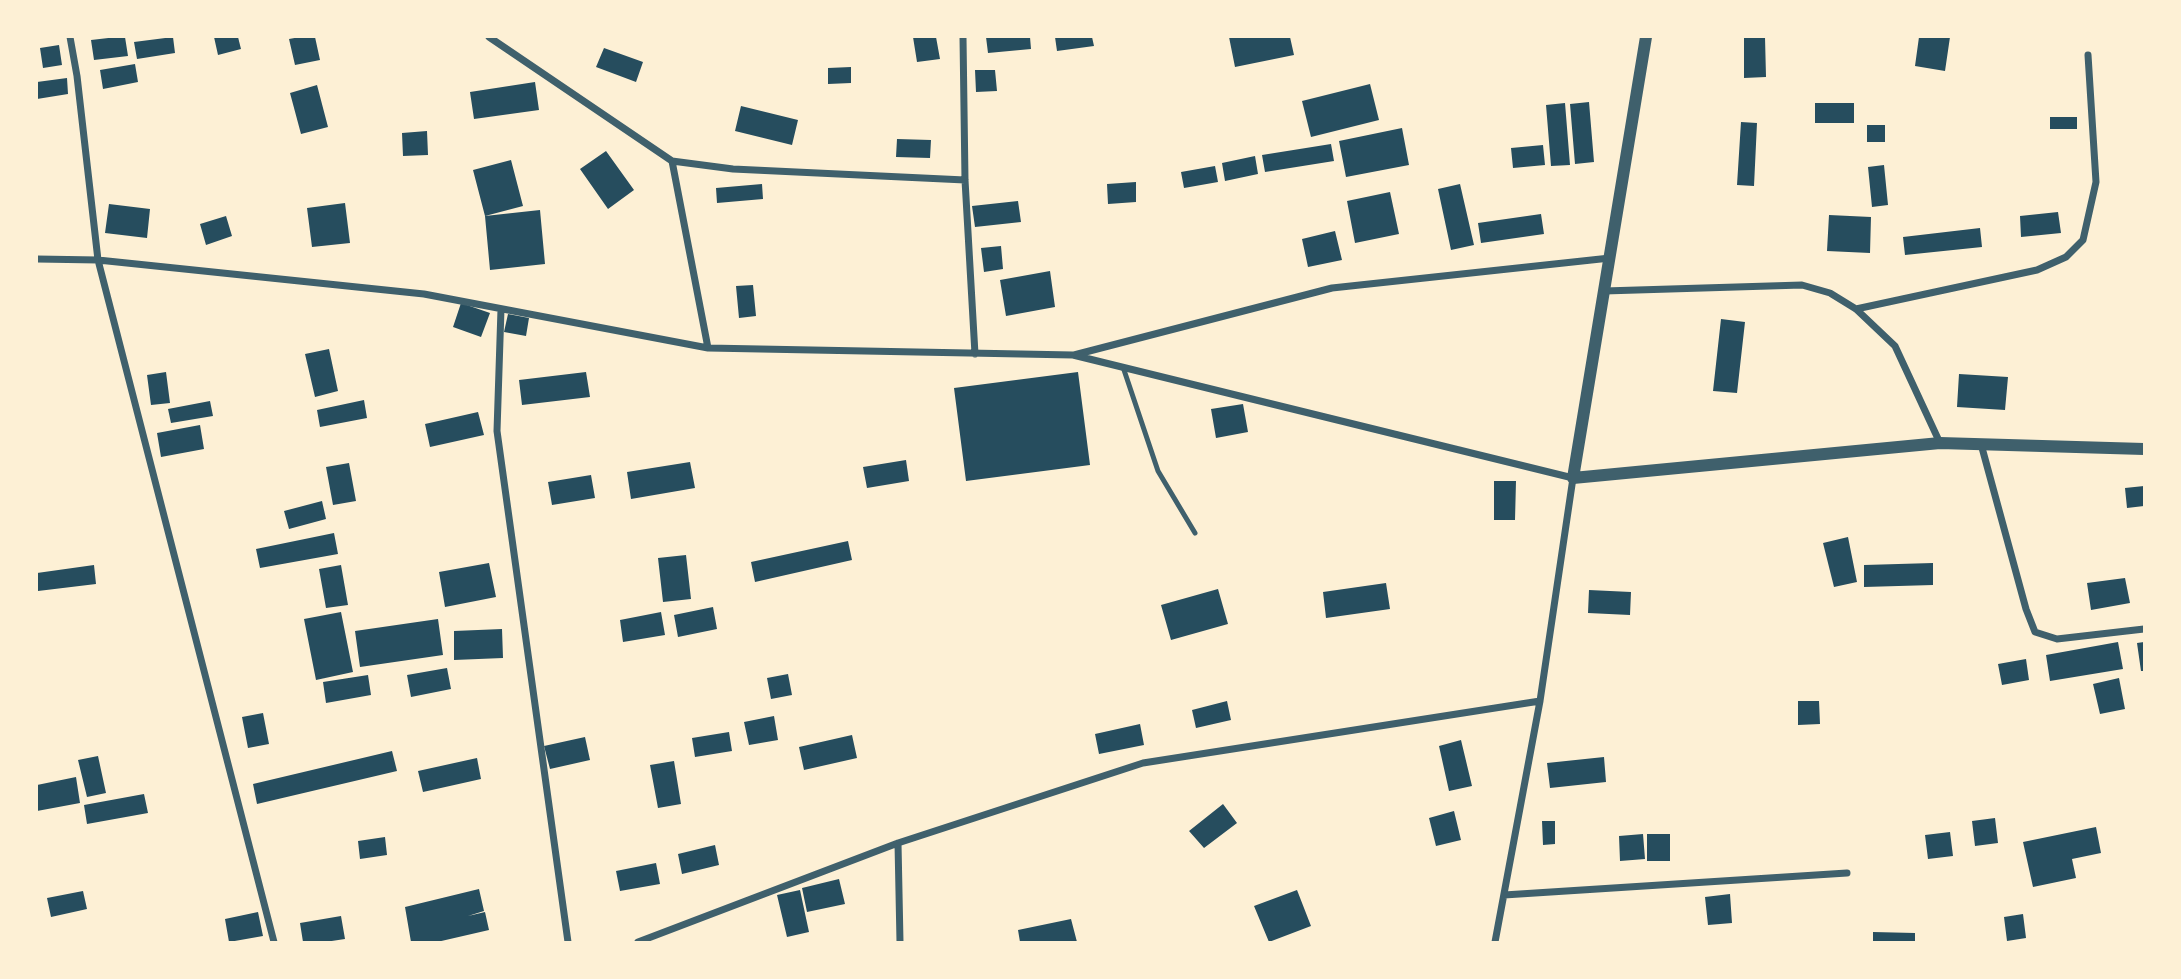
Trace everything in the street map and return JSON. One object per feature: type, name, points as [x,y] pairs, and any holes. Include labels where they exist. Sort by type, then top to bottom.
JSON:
[{"type":"street","points":[[70,37],[98,260],[274,942]]},
{"type":"street","points":[[489,37],[672,161],[733,169],[965,180]]},
{"type":"street","points":[[963,37],[965,180],[975,354]]},
{"type":"street","points":[[1495,942],[1540,702],[1573,478],[1646,37]]},
{"type":"street","points":[[1856,309],[2037,270],[2066,257],[2083,240],[2096,182],[2088,55]]},
{"type":"street","points":[[672,161],[708,348]]},
{"type":"street","points":[[1073,355],[1332,288],[1609,258]]},
{"type":"street","points":[[37,259],[98,260],[424,294],[708,348],[1073,355],[1573,478],[1940,443],[2144,449]]},
{"type":"street","points":[[1604,291],[1802,285],[1830,293],[1856,309],[1895,346],[1940,443]]},
{"type":"street","points":[[501,309],[497,431],[568,942]]},
{"type":"street","points":[[1981,443],[2026,609],[2035,632],[2056,639],[2144,629]]},
{"type":"street","points":[[638,942],[898,843],[1143,763],[1540,702]]},
{"type":"street","points":[[898,843],[900,942]]},
{"type":"street","points":[[1504,895],[1847,873]]},
{"type":"lane","points":[[1123,367],[1158,471],[1195,533]]},
{"type":"building","points":[[125,37],[128,56],[94,60],[91,40]]},
{"type":"building","points":[[173,37],[175,53],[137,59],[134,42]]},
{"type":"building","points":[[214,37],[238,37],[241,49],[218,55]]},
{"type":"building","points":[[315,37],[320,60],[295,65],[289,39]]},
{"type":"building","points":[[913,37],[936,37],[940,59],[917,62]]},
{"type":"building","points":[[986,37],[1030,37],[1031,49],[988,53]]},
{"type":"building","points":[[1055,37],[1092,37],[1094,46],[1057,51]]},
{"type":"building","points":[[1229,37],[1290,37],[1294,55],[1235,67]]},
{"type":"building","points":[[1744,37],[1765,37],[1766,77],[1744,78]]},
{"type":"building","points":[[1919,37],[1950,37],[1945,71],[1915,66]]},
{"type":"building","points":[[59,45],[62,65],[43,68],[40,48]]},
{"type":"building","points":[[604,48],[643,62],[636,82],[596,67]]},
{"type":"building","points":[[135,64],[138,82],[103,89],[100,70]]},
{"type":"building","points":[[851,67],[851,83],[828,84],[828,68]]},
{"type":"building","points":[[975,70],[995,70],[997,91],[976,92]]},
{"type":"building","points":[[67,78],[68,94],[37,99],[37,82]]},
{"type":"building","points":[[535,82],[539,110],[474,119],[470,92]]},
{"type":"building","points":[[1370,84],[1379,120],[1311,137],[1302,101]]},
{"type":"building","points":[[317,85],[328,127],[301,134],[290,93]]},
{"type":"building","points":[[1589,102],[1594,162],[1575,164],[1570,104]]},
{"type":"building","points":[[1565,103],[1570,165],[1551,166],[1546,105]]},
{"type":"building","points":[[1815,103],[1854,103],[1854,123],[1815,123]]},
{"type":"building","points":[[741,106],[798,120],[792,145],[735,131]]},
{"type":"building","points":[[2050,117],[2077,117],[2077,129],[2050,129]]},
{"type":"building","points":[[1741,122],[1757,123],[1754,186],[1737,185]]},
{"type":"building","points":[[1867,125],[1885,125],[1885,142],[1867,142]]},
{"type":"building","points":[[1402,128],[1409,165],[1346,177],[1339,141]]},
{"type":"building","points":[[427,131],[428,155],[403,156],[402,133]]},
{"type":"building","points":[[897,139],[931,140],[930,158],[896,157]]},
{"type":"building","points":[[1331,144],[1334,161],[1265,172],[1262,155]]},
{"type":"building","points":[[1543,145],[1545,165],[1513,168],[1511,148]]},
{"type":"building","points":[[606,151],[634,190],[608,209],[580,169]]},
{"type":"building","points":[[1255,156],[1258,174],[1225,181],[1222,163]]},
{"type":"building","points":[[511,160],[523,206],[485,216],[473,170]]},
{"type":"building","points":[[1884,165],[1888,205],[1872,207],[1868,167]]},
{"type":"building","points":[[1215,166],[1218,182],[1184,188],[1181,172]]},
{"type":"building","points":[[1136,182],[1136,202],[1108,204],[1107,184]]},
{"type":"building","points":[[762,184],[763,199],[717,203],[716,188]]},
{"type":"building","points":[[1460,184],[1474,245],[1451,250],[1438,189]]},
{"type":"building","points":[[1390,192],[1399,234],[1355,243],[1347,201]]},
{"type":"building","points":[[1018,201],[1021,222],[975,227],[972,206]]},
{"type":"building","points":[[345,203],[350,243],[312,247],[307,208]]},
{"type":"building","points":[[109,204],[150,209],[147,238],[105,233]]},
{"type":"building","points":[[540,210],[545,264],[490,270],[485,216]]},
{"type":"building","points":[[2058,212],[2061,233],[2021,237],[2020,216]]},
{"type":"building","points":[[1541,214],[1544,234],[1481,243],[1478,223]]},
{"type":"building","points":[[1829,215],[1871,217],[1870,253],[1827,251]]},
{"type":"building","points":[[226,216],[232,236],[206,245],[200,224]]},
{"type":"building","points":[[1980,228],[1982,247],[1905,255],[1903,237]]},
{"type":"building","points":[[1335,231],[1342,260],[1308,267],[1302,239]]},
{"type":"building","points":[[1001,246],[1003,269],[984,272],[981,248]]},
{"type":"building","points":[[1050,271],[1055,307],[1006,316],[1000,280]]},
{"type":"building","points":[[753,285],[756,316],[739,318],[736,286]]},
{"type":"building","points":[[461,303],[490,313],[481,337],[453,327]]},
{"type":"building","points":[[508,314],[529,318],[526,336],[504,332]]},
{"type":"building","points":[[1721,319],[1745,322],[1737,393],[1713,391]]},
{"type":"building","points":[[329,349],[338,391],[315,397],[305,354]]},
{"type":"building","points":[[166,372],[170,403],[151,405],[147,375]]},
{"type":"building","points":[[586,372],[590,397],[522,405],[519,380]]},
{"type":"building","points":[[1078,372],[1090,465],[966,481],[954,388]]},
{"type":"building","points":[[1959,374],[2008,377],[2005,410],[1957,407]]},
{"type":"building","points":[[364,400],[367,418],[320,427],[317,410]]},
{"type":"building","points":[[210,401],[213,416],[171,423],[168,409]]},
{"type":"building","points":[[1243,404],[1248,432],[1216,438],[1211,409]]},
{"type":"building","points":[[478,412],[484,435],[430,447],[425,424]]},
{"type":"building","points":[[200,425],[204,449],[161,457],[157,433]]},
{"type":"building","points":[[906,460],[909,481],[867,488],[863,467]]},
{"type":"building","points":[[690,462],[695,488],[631,499],[627,472]]},
{"type":"building","points":[[349,463],[356,501],[333,505],[326,467]]},
{"type":"building","points":[[591,475],[595,498],[552,505],[548,482]]},
{"type":"building","points":[[1494,481],[1516,481],[1515,520],[1494,520]]},
{"type":"building","points":[[2144,486],[2144,506],[2127,508],[2125,488]]},
{"type":"building","points":[[322,501],[326,519],[289,529],[284,511]]},
{"type":"building","points":[[334,533],[338,554],[260,568],[256,549]]},
{"type":"building","points":[[1848,537],[1857,582],[1834,587],[1823,543]]},
{"type":"building","points":[[848,541],[852,560],[755,582],[751,562]]},
{"type":"building","points":[[686,555],[691,599],[663,602],[658,558]]},
{"type":"building","points":[[489,563],[496,597],[445,607],[439,572]]},
{"type":"building","points":[[1933,563],[1933,585],[1864,587],[1864,565]]},
{"type":"building","points":[[94,565],[96,584],[38,591],[37,573]]},
{"type":"building","points":[[341,565],[348,605],[326,608],[319,569]]},
{"type":"building","points":[[2125,578],[2130,603],[2091,610],[2087,583]]},
{"type":"building","points":[[1386,583],[1390,609],[1326,618],[1323,592]]},
{"type":"building","points":[[1218,589],[1228,624],[1171,640],[1161,605]]},
{"type":"building","points":[[1589,590],[1631,592],[1630,615],[1588,613]]},
{"type":"building","points":[[713,607],[717,629],[678,637],[674,615]]},
{"type":"building","points":[[341,612],[353,672],[316,680],[304,619]]},
{"type":"building","points":[[661,612],[665,635],[623,642],[620,620]]},
{"type":"building","points":[[438,619],[443,655],[360,667],[355,631]]},
{"type":"building","points":[[502,629],[503,658],[454,660],[454,631]]},
{"type":"building","points":[[2118,642],[2123,669],[2050,681],[2046,655]]},
{"type":"building","points":[[2144,642],[2144,671],[2141,671],[2137,643]]},
{"type":"building","points":[[2026,659],[2029,680],[2002,685],[1998,664]]},
{"type":"building","points":[[447,668],[451,689],[411,697],[407,675]]},
{"type":"building","points":[[788,674],[792,695],[771,699],[767,678]]},
{"type":"building","points":[[368,675],[371,695],[326,703],[323,682]]},
{"type":"building","points":[[2119,678],[2125,709],[2100,714],[2093,684]]},
{"type":"building","points":[[1227,701],[1231,720],[1196,728],[1192,710]]},
{"type":"building","points":[[1798,701],[1819,701],[1820,724],[1798,725]]},
{"type":"building","points":[[263,713],[269,744],[248,748],[242,717]]},
{"type":"building","points":[[774,716],[778,740],[749,745],[744,722]]},
{"type":"building","points":[[1140,724],[1144,745],[1099,754],[1095,734]]},
{"type":"building","points":[[729,732],[732,751],[695,757],[692,738]]},
{"type":"building","points":[[852,735],[857,758],[804,770],[799,747]]},
{"type":"building","points":[[585,737],[590,760],[550,769],[544,746]]},
{"type":"building","points":[[1461,740],[1472,786],[1449,791],[1439,746]]},
{"type":"building","points":[[392,751],[397,771],[257,804],[253,784]]},
{"type":"building","points":[[98,756],[106,793],[87,797],[78,760]]},
{"type":"building","points":[[1604,757],[1606,782],[1550,788],[1547,763]]},
{"type":"building","points":[[477,758],[481,779],[423,792],[418,771]]},
{"type":"building","points":[[674,761],[681,804],[658,808],[650,765]]},
{"type":"building","points":[[76,777],[80,803],[37,811],[37,785]]},
{"type":"building","points":[[144,794],[148,813],[87,824],[84,805]]},
{"type":"building","points":[[1223,804],[1237,823],[1204,848],[1189,831]]},
{"type":"building","points":[[1454,811],[1461,840],[1436,846],[1429,818]]},
{"type":"building","points":[[1995,818],[1998,843],[1975,846],[1972,821]]},
{"type":"building","points":[[1542,821],[1555,821],[1555,844],[1543,845]]},
{"type":"building","points":[[2096,827],[2101,853],[2072,859],[2076,878],[2033,887],[2023,842]]},
{"type":"building","points":[[1950,832],[1953,856],[1928,859],[1925,835]]},
{"type":"building","points":[[1643,834],[1645,859],[1620,861],[1619,836]]},
{"type":"building","points":[[1647,834],[1670,834],[1670,861],[1647,861]]},
{"type":"building","points":[[385,837],[387,855],[360,859],[358,841]]},
{"type":"building","points":[[715,845],[719,865],[682,874],[678,854]]},
{"type":"building","points":[[656,863],[660,884],[620,891],[616,871]]},
{"type":"building","points":[[839,879],[845,904],[807,912],[802,888]]},
{"type":"building","points":[[479,889],[484,911],[468,916],[485,912],[489,930],[437,942],[411,942],[405,907]]},
{"type":"building","points":[[800,890],[809,932],[787,937],[777,895]]},
{"type":"building","points":[[1297,890],[1311,926],[1269,942],[1254,906]]},
{"type":"building","points":[[83,891],[87,909],[51,917],[47,898]]},
{"type":"building","points":[[1730,894],[1732,923],[1708,925],[1705,897]]},
{"type":"building","points":[[258,912],[263,936],[229,942],[225,919]]},
{"type":"building","points":[[2023,914],[2026,938],[2007,941],[2004,917]]},
{"type":"building","points":[[341,916],[345,939],[303,942],[300,923]]},
{"type":"building","points":[[1071,919],[1077,942],[1020,942],[1018,930]]},
{"type":"building","points":[[1873,932],[1915,933],[1915,942],[1873,942]]}]
